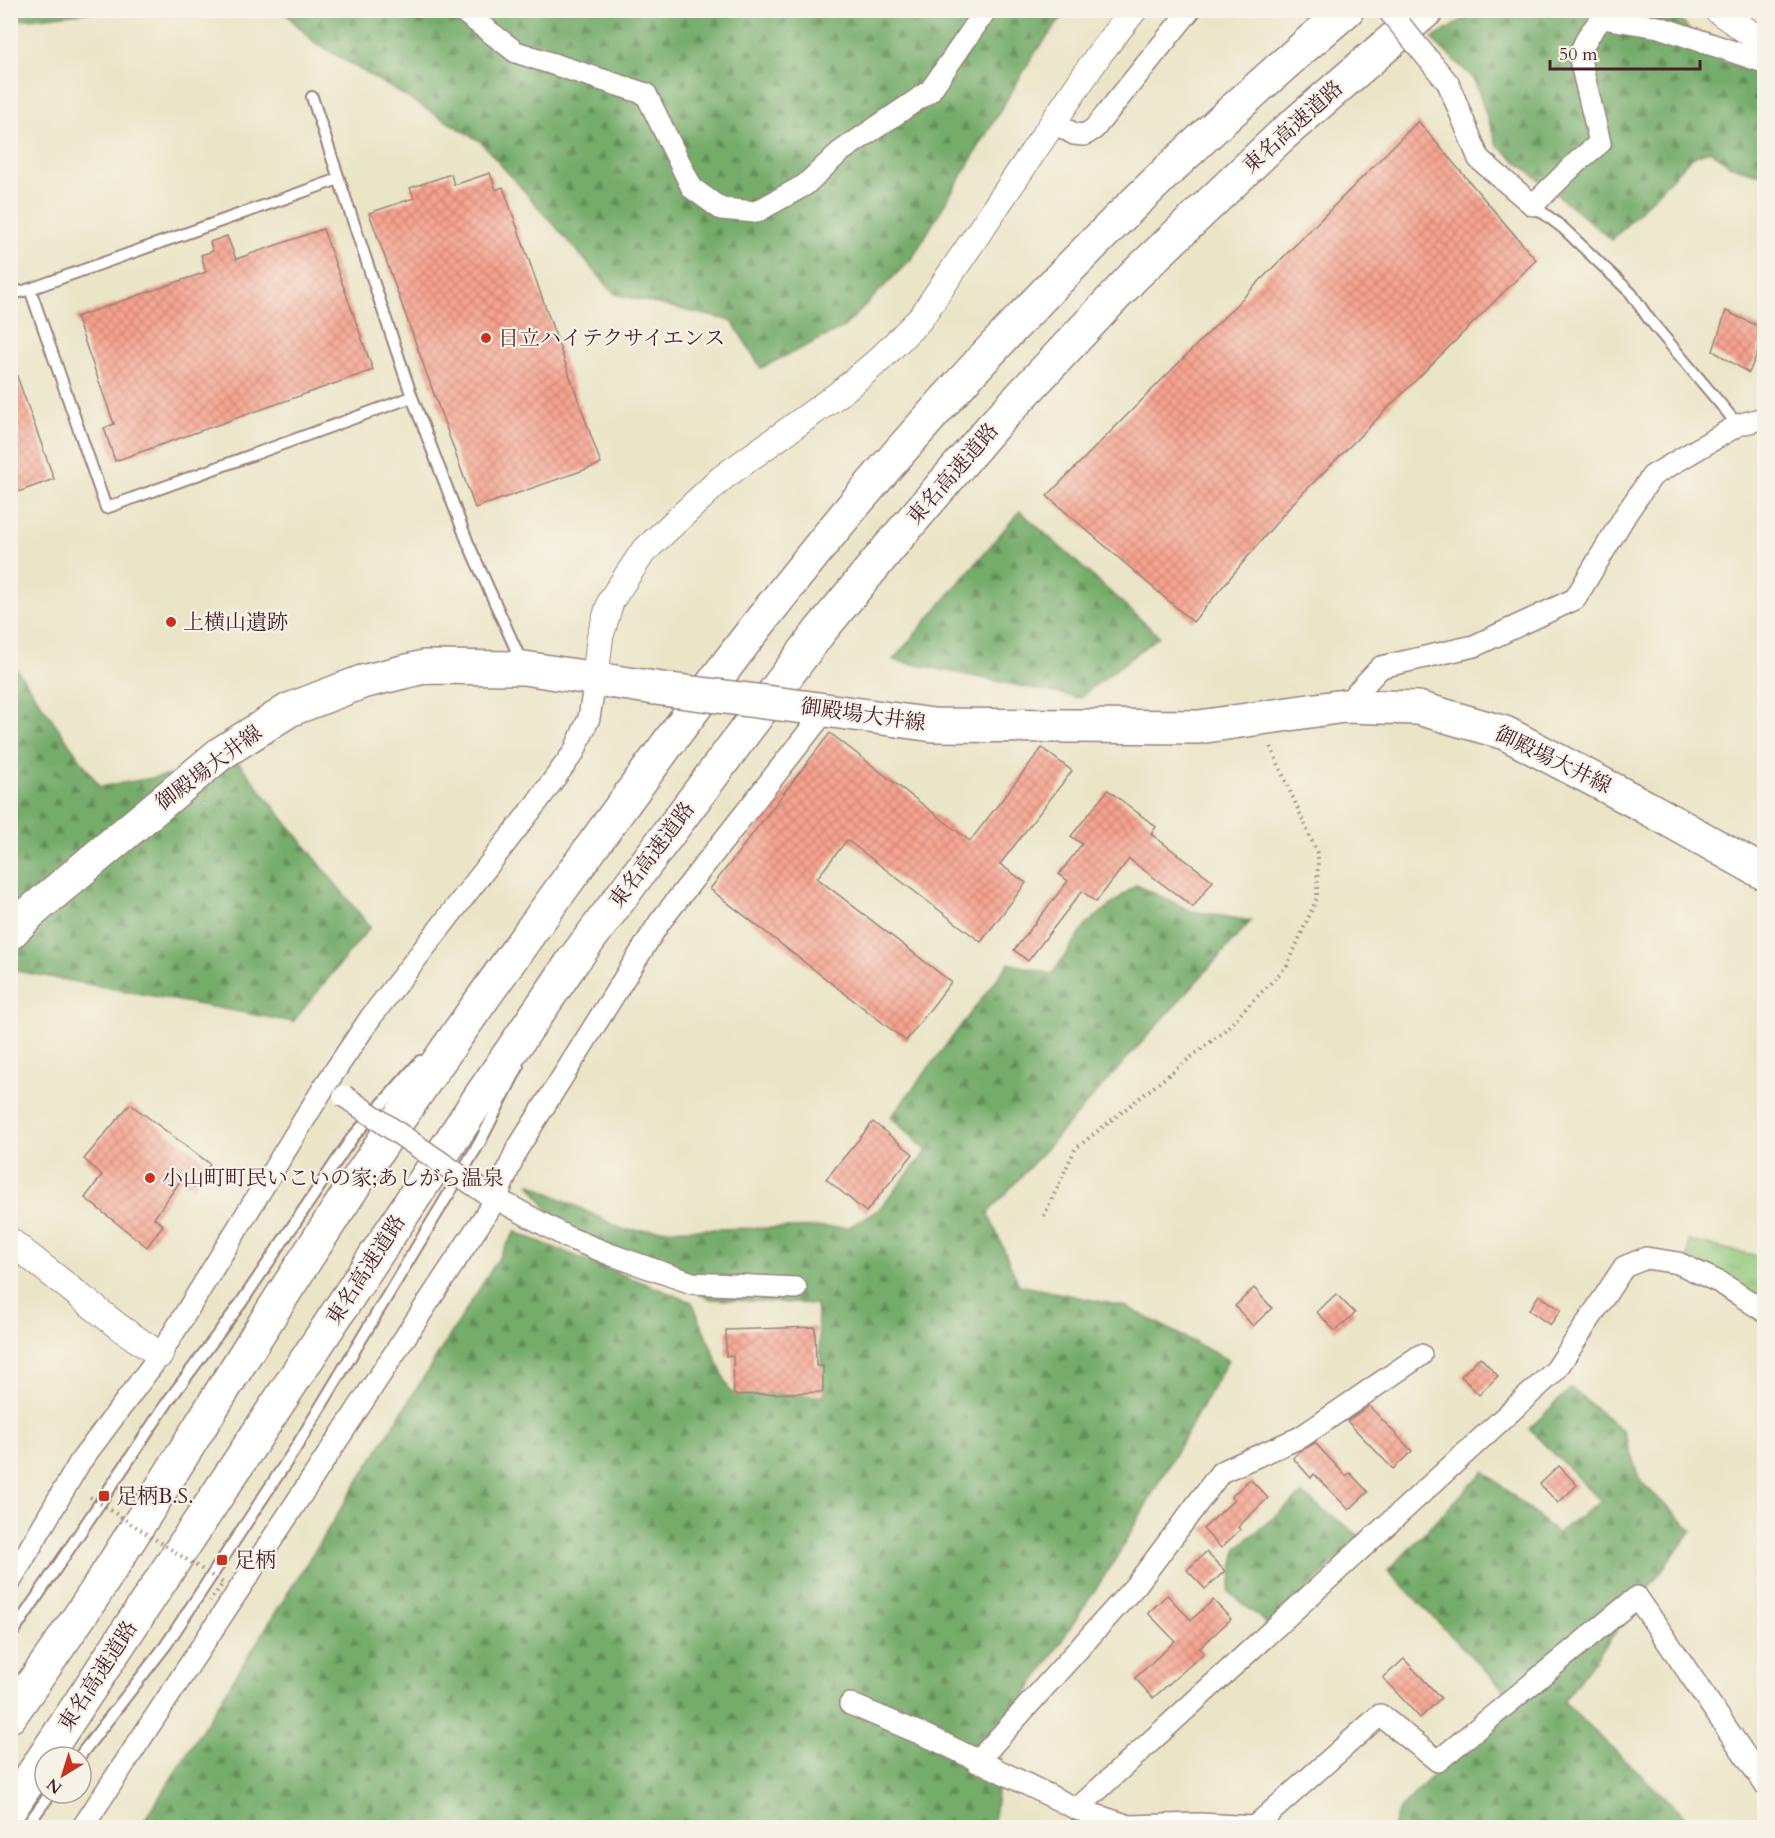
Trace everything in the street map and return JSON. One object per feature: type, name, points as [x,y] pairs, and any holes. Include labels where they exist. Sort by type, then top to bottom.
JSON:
[{"type":"main road","points":[[10,1716],[94,1594],[312,1248],[400,1117],[508,962],[755,629],[852,507],[1056,280],[1150,186],[1261,83],[1347,10]]},
{"type":"main road","name":"東名高速道路","points":[[10,1809],[482,1094],[573,961],[820,632],[992,427],[1135,274],[1281,136],[1427,10]]},
{"type":"main road","name":"御殿場大井線","points":[[10,933],[31,912],[220,754],[289,710],[362,682],[424,667],[524,668],[595,680],[933,725],[1199,727],[1344,706],[1418,708],[1505,733],[1646,807],[1764,873]]},
{"type":"street","points":[[461,10],[516,52],[646,94],[692,188],[721,209],[756,212],[805,184],[840,152],[930,91],[986,10]]},
{"type":"street","points":[[10,1582],[80,1462],[160,1355],[326,1084],[371,1017],[574,752],[589,718],[600,637],[611,600],[643,552],[722,478],[840,393],[880,359],[920,319],[1100,53],[1134,10]]},
{"type":"street","points":[[1053,122],[1074,134],[1084,135],[1094,129],[1190,10]]},
{"type":"street","points":[[1388,10],[1448,82],[1479,159],[1533,205],[1600,143],[1579,55],[1588,36],[1602,18],[1659,27],[1764,62]]},
{"type":"street","points":[[1717,10],[1764,44]]},
{"type":"street","points":[[1344,706],[1381,667],[1474,646],[1575,599],[1626,514],[1652,476],[1738,425],[1764,418]]},
{"type":"street","points":[[82,1827],[490,1196],[659,923],[814,709]]},
{"type":"street","points":[[326,1084],[490,1196],[567,1237],[692,1283],[796,1288]]},
{"type":"street","points":[[10,1240],[119,1327],[160,1355]]},
{"type":"street","points":[[1077,1809],[1556,1370],[1624,1267],[1646,1258],[1678,1263],[1721,1282],[1764,1311]]},
{"type":"street","points":[[977,1762],[1137,1584],[1221,1472],[1301,1437],[1421,1355]]},
{"type":"street","points":[[850,1704],[936,1740],[1077,1809],[1129,1826],[1200,1824],[1254,1827],[1380,1715],[1438,1761],[1637,1597],[1764,1783]]},
{"type":"lane","points":[[312,97],[412,397],[468,543],[524,668]]},
{"type":"lane","points":[[10,295],[339,179]]},
{"type":"lane","points":[[1533,205],[1563,228],[1631,293],[1649,319],[1738,425]]},
{"type":"lane","points":[[30,289],[106,508],[412,397]]},
{"type":"lane","points":[[529,1046],[573,961]]},
{"type":"lane","points":[[438,1041],[508,962]]},
{"type":"lane","points":[[10,1637],[162,1410],[241,1304],[352,1138],[430,1050]]},
{"type":"lane","points":[[88,1745],[166,1644],[295,1449],[480,1142],[524,1056]]},
{"type":"lane","points":[[25,1827],[42,1805]]},
{"type":"path","points":[[1044,1216],[1075,1149],[1223,1032],[1287,966],[1317,898],[1318,855],[1258,718]]},
{"type":"path","points":[[90,1497],[223,1583],[210,1601]]},
{"type":"green space","points":[[11,10],[99,10],[99,11],[11,21]]},
{"type":"green space","points":[[283,11],[1067,11],[1034,54],[913,257],[843,328],[761,368],[732,321],[615,294],[480,141],[314,42]]},
{"type":"green space","points":[[1476,11],[1675,11],[1708,56],[1764,76],[1764,178],[1763,175],[1729,165],[1710,150],[1691,158],[1612,240],[1497,145],[1474,79],[1432,39]]},
{"type":"green space","points":[[1020,511],[1159,636],[1079,698],[893,660]]},
{"type":"green space","points":[[10,660],[100,787],[239,763],[370,927],[293,1022],[11,970]]},
{"type":"green space","points":[[1136,885],[1192,911],[1251,921],[988,1213],[1019,1285],[1127,1307],[1228,1360],[1116,1558],[1004,1728],[993,1827],[140,1828],[515,1232],[692,1302],[730,1392],[824,1396],[816,1304],[711,1299],[567,1237],[529,1183],[624,1230],[849,1227],[878,1210],[927,1151],[891,1117],[1009,963],[1052,974],[1087,924]]},
{"type":"green space","points":[[1689,1241],[1764,1257],[1764,1325],[1687,1267]]},
{"type":"green space","points":[[1571,1388],[1623,1431],[1640,1481],[1692,1530],[1563,1702],[1692,1823],[1662,1828],[1393,1827],[1398,1811],[1510,1696],[1388,1571],[1484,1471],[1557,1533],[1601,1501],[1529,1429]]},
{"type":"green space","points":[[1302,1494],[1360,1536],[1271,1627],[1229,1592],[1237,1548]]},
{"type":"building","points":[[1418,121],[1536,260],[1292,504],[1193,622],[1047,496]]},
{"type":"building","name":"日立ハイテクサイエンス","points":[[490,173],[496,190],[503,187],[601,464],[475,508],[369,213],[414,198],[410,188],[451,174],[454,185]]},
{"type":"building","points":[[323,229],[373,370],[115,461],[104,428],[114,424],[76,317],[206,272],[201,255],[213,251],[210,242],[227,236],[236,259]]},
{"type":"building","points":[[1726,311],[1764,329],[1764,336],[1749,373],[1713,351]]},
{"type":"building","points":[[10,365],[13,365],[54,479],[10,495]]},
{"type":"building","points":[[830,733],[970,841],[1042,748],[1072,771],[1000,864],[1026,883],[981,942],[847,840],[817,878],[951,982],[906,1041],[710,889]]},
{"type":"building","points":[[1108,790],[1156,827],[1151,834],[1213,881],[1193,907],[1129,859],[1096,902],[1082,891],[1028,961],[1014,950],[1068,881],[1059,874],[1082,844],[1071,836]]},
{"type":"building","name":"小山町町民いこいの家;あしがら温泉","points":[[130,1104],[210,1164],[194,1187],[181,1180],[154,1218],[163,1225],[147,1247],[85,1198],[102,1175],[84,1159]]},
{"type":"building","points":[[873,1122],[913,1154],[866,1212],[826,1179]]},
{"type":"building","points":[[1254,1288],[1272,1308],[1253,1326],[1235,1306]]},
{"type":"building","points":[[1336,1294],[1355,1313],[1335,1331],[1317,1312]]},
{"type":"building","points":[[1539,1295],[1561,1310],[1550,1325],[1529,1310]]},
{"type":"building","points":[[815,1327],[816,1366],[823,1366],[823,1392],[734,1395],[733,1356],[726,1356],[726,1330]]},
{"type":"building","points":[[1480,1357],[1498,1376],[1479,1395],[1461,1376]]},
{"type":"building","points":[[1369,1406],[1412,1451],[1393,1469],[1347,1421]]},
{"type":"building","points":[[1315,1443],[1346,1476],[1350,1473],[1368,1492],[1349,1510],[1314,1474],[1311,1478],[1293,1458],[1300,1451]]},
{"type":"building","points":[[1559,1466],[1577,1485],[1558,1503],[1540,1484]]},
{"type":"building","points":[[1250,1479],[1268,1498],[1238,1527],[1240,1530],[1221,1548],[1203,1529],[1234,1500],[1231,1497]]},
{"type":"building","points":[[1206,1552],[1225,1571],[1205,1589],[1187,1570]]},
{"type":"building","points":[[1167,1595],[1191,1620],[1213,1600],[1231,1619],[1200,1648],[1204,1653],[1153,1698],[1135,1678],[1175,1641],[1148,1613]]},
{"type":"building","points":[[1404,1659],[1441,1698],[1420,1718],[1383,1678]]},
{"type":"place","name":"日立ハイテクサイエンス","points":[[486,338]]},
{"type":"place","name":"上横山遺跡","points":[[171,622]]},
{"type":"place","name":"小山町町民いこいの家;あしがら温泉","points":[[150,1178]]},
{"type":"place","name":"足柄B.S.","points":[[104,1496]]},
{"type":"place","name":"足柄","points":[[222,1560]]}]
